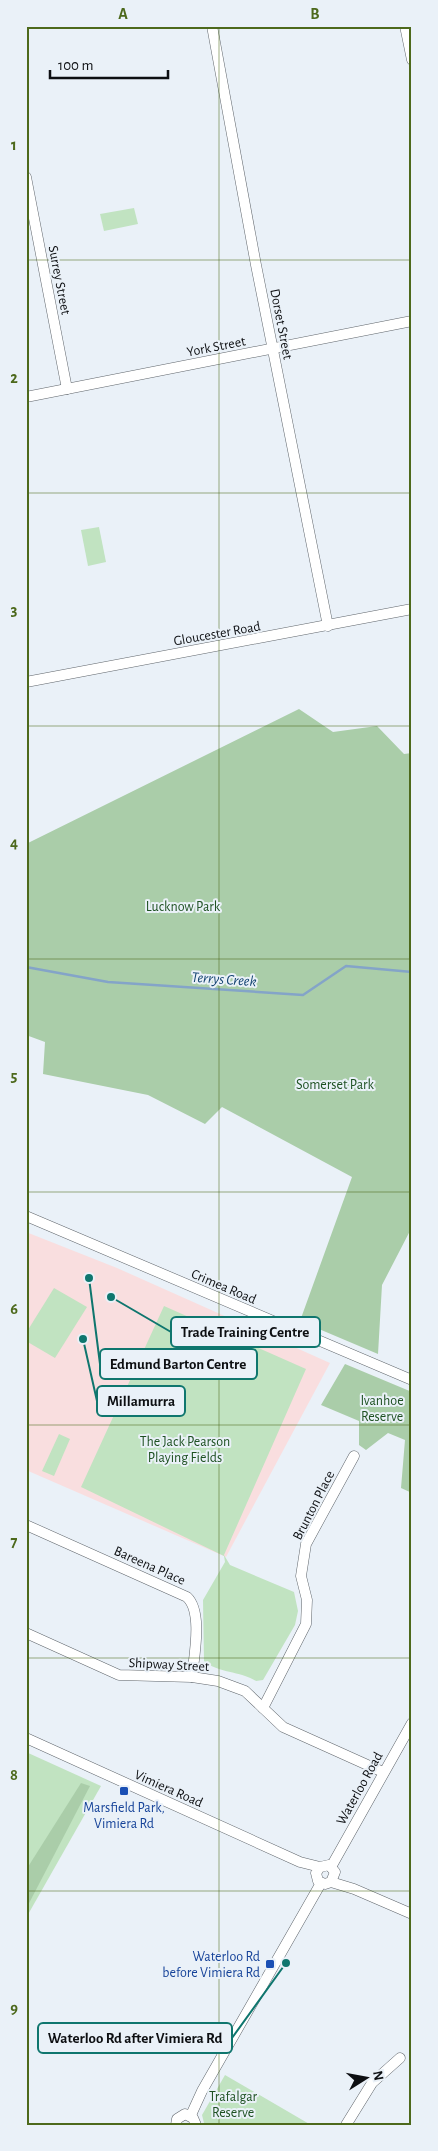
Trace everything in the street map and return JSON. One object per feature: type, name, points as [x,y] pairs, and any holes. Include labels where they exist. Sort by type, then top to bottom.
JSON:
[{"type":"street","name":"Dorset Street","points":[[212,26],[328,626]]},
{"type":"street","points":[[405,26],[412,60]]},
{"type":"street","name":"Surrey Street","points":[[26,177],[67,388]]},
{"type":"street","name":"York Street","points":[[26,397],[412,321]]},
{"type":"street","name":"Gloucester Road","points":[[26,682],[412,609]]},
{"type":"street","name":"Crimea Road","points":[[26,1216],[412,1380]]},
{"type":"street","name":"Brunton Place","points":[[263,1708],[306,1624],[307,1600],[301,1576],[306,1544],[354,1456]]},
{"type":"street","name":"Bareena Place","points":[[26,1525],[186,1597],[193,1604],[196,1614],[192,1677]]},
{"type":"street","name":"Shipway Street","points":[[26,1633],[119,1675],[192,1677],[218,1682],[246,1691],[283,1727],[383,1772]]},
{"type":"street","name":"Waterloo Road","points":[[193,2120],[202,2091],[330,1877],[383,1772],[412,1723]]},
{"type":"street","name":"Vimiera Road","points":[[26,1738],[318,1870]]},
{"type":"street","points":[[330,1877],[326,1865],[318,1870],[330,1877],[354,1889],[412,1914]]},
{"type":"street","points":[[346,2125],[372,2083],[400,2058]]},
{"type":"street","points":[[176,2125],[180,2116],[193,2120]]},
{"type":"shaded area","points":[[26,1232],[117,1268],[330,1363],[226,1557],[26,1470]]},
{"type":"green space","points":[[134,208],[138,224],[104,231],[100,214]]},
{"type":"green space","points":[[99,527],[106,562],[88,566],[81,530]]},
{"type":"green space","name":"Lucknow Park","points":[[299,709],[333,732],[377,726],[404,754],[412,753],[412,1227],[382,1285],[378,1354],[300,1321],[352,1177],[222,1107],[205,1124],[148,1095],[43,1074],[45,1042],[26,1035],[26,844]]},
{"type":"green space","points":[[54,1288],[87,1307],[55,1358],[26,1341],[26,1333]]},
{"type":"green space","name":"The Jack Pearson Playing Fields","points":[[164,1306],[306,1369],[224,1555],[230,1565],[294,1592],[298,1611],[295,1625],[263,1680],[256,1681],[243,1675],[216,1668],[204,1661],[203,1600],[225,1562],[224,1556],[81,1487]]},
{"type":"green space","name":"Ivanhoe Reserve","points":[[345,1364],[412,1392],[412,1493],[401,1488],[405,1440],[388,1433],[366,1450],[359,1445],[359,1421],[321,1405]]},
{"type":"green space","points":[[59,1434],[70,1439],[54,1476],[42,1471]]},
{"type":"green space","points":[[26,1752],[101,1786],[26,1918]]},
{"type":"green space","points":[[81,1783],[90,1786],[26,1909],[26,1870]]},
{"type":"green space","name":"Trafalgar Reserve","points":[[225,2075],[311,2125],[204,2123],[202,2115]]},
{"type":"waterway","name":"Terrys Creek","points":[[26,967],[108,982],[303,995],[346,966],[412,972]]},
{"type":"place","name":"Edmund Barton Centre","points":[[89,1278]]},
{"type":"place","name":"Trade Training Centre","points":[[111,1297]]},
{"type":"place","name":"Millamurra","points":[[83,1339]]},
{"type":"place","name":"Marsfield Park, Vimiera Rd","points":[[124,1791]]},
{"type":"place","name":"Waterloo Rd after Vimiera Rd","points":[[286,1963]]},
{"type":"place","name":"Waterloo Rd before Vimiera Rd","points":[[270,1964]]},
{"type":"park label","name":"Somerset Park","points":[[335,1084]]}]
